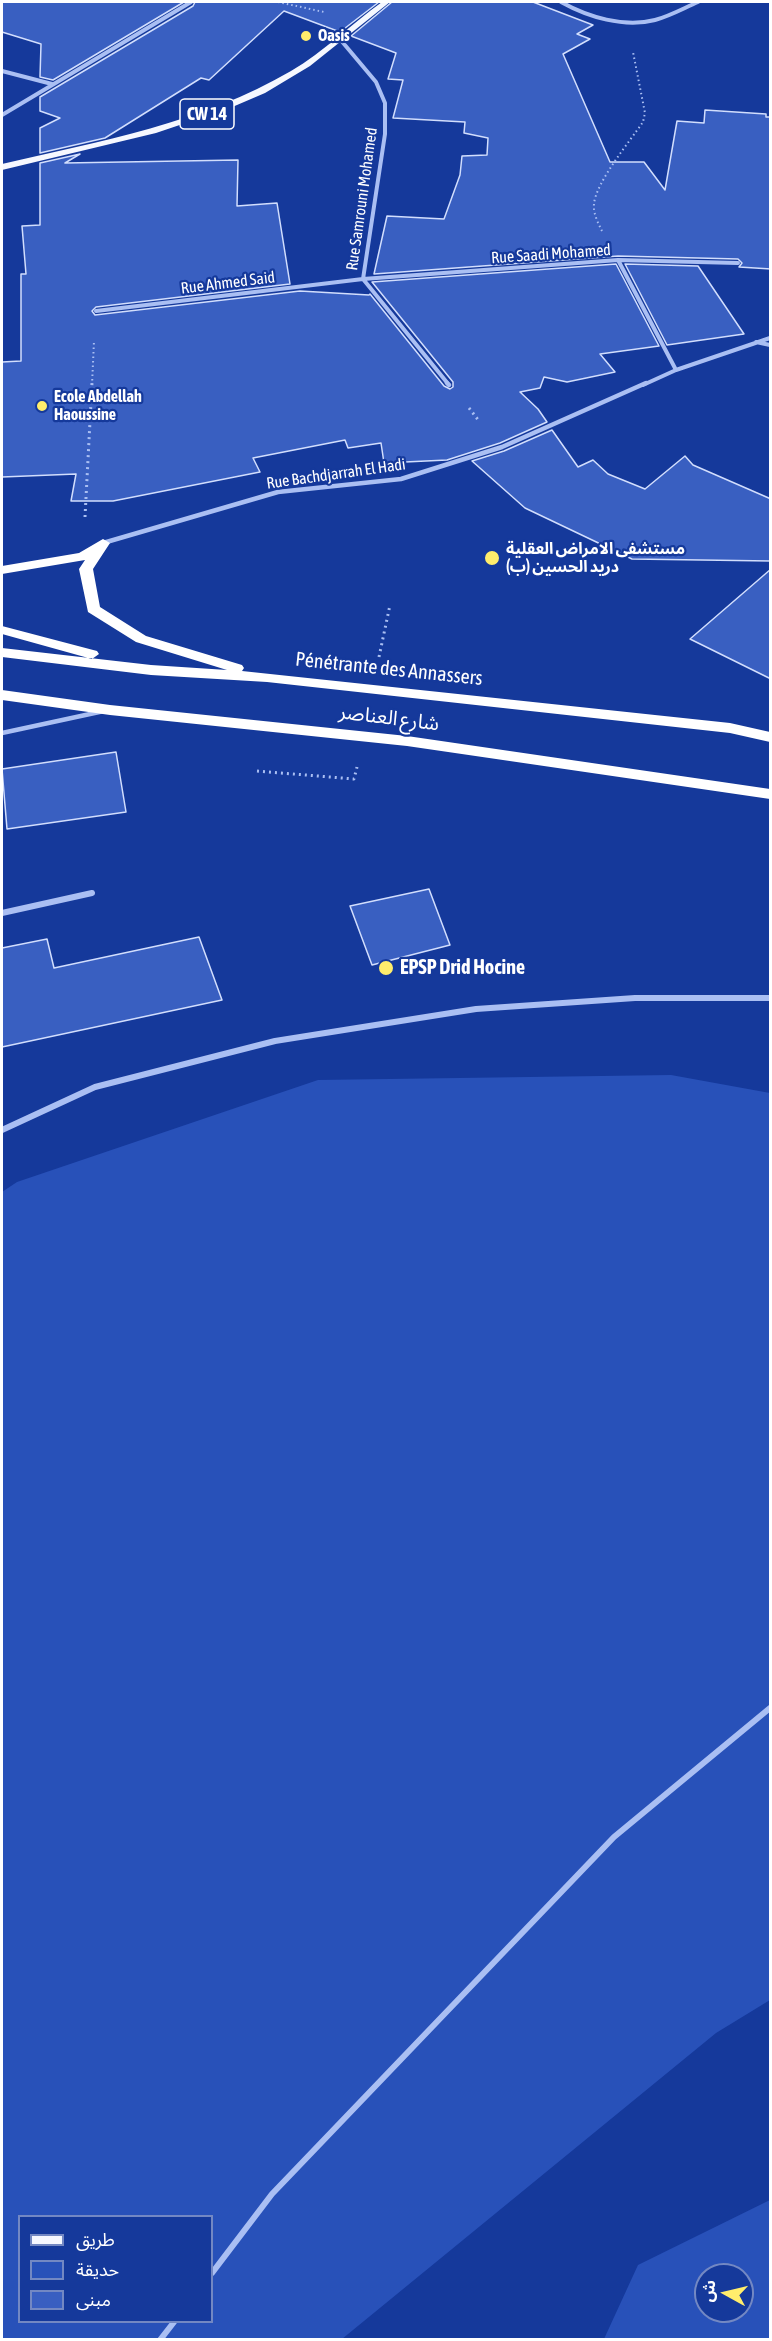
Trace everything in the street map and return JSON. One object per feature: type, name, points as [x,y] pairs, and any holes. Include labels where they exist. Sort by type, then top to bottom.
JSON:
[{"type":"highway","points":[[2,570],[83,556],[102,543]]},
{"type":"highway","points":[[102,543],[86,569],[93,609],[141,639],[267,677]]},
{"type":"highway","points":[[2,630],[151,670]]},
{"type":"highway","name":"Pénétrante des Annassers","points":[[2,653],[151,670],[267,677],[730,728],[771,737]]},
{"type":"highway","name":"شارع العناصر","points":[[2,695],[110,710],[407,741],[771,794]]},
{"type":"main road","name":"CW 14","points":[[2,167],[164,130],[244,100],[298,72],[359,20],[386,2]]},
{"type":"street","points":[[2,115],[191,2]]},
{"type":"street","points":[[561,2],[576,10],[626,22],[652,21],[698,2]]},
{"type":"street","name":"Rue Samrouni Mohamed","points":[[339,38],[376,82],[385,103],[385,134],[363,279],[449,385]]},
{"type":"street","points":[[2,71],[52,84]]},
{"type":"street","points":[[618,260],[738,263]]},
{"type":"street","name":"Rue Saadi Mohamed","points":[[363,279],[618,260],[676,369]]},
{"type":"street","name":"Rue Ahmed Said","points":[[96,311],[363,279]]},
{"type":"street","name":"Rue Bachdjarrah El Hadi","points":[[102,543],[278,492],[401,479],[502,447],[676,369],[771,338]]},
{"type":"street","points":[[756,342],[771,345]]},
{"type":"street","points":[[2,733],[110,710]]},
{"type":"street","points":[[2,913],[92,893]]},
{"type":"street","points":[[2,1130],[94,1087],[274,1041],[476,1009],[635,998],[771,998]]},
{"type":"lane","points":[[213,2272],[272,2194],[614,1837],[771,1708]]},
{"type":"lane","points":[[160,2340],[173,2323]]},
{"type":"path","points":[[278,2],[359,20]]},
{"type":"path","points":[[618,260],[595,218],[594,201],[643,122],[645,113],[626,22]]},
{"type":"path","points":[[83,556],[96,311]]},
{"type":"path","points":[[449,385],[502,447]]},
{"type":"path","points":[[257,771],[354,779]]},
{"type":"green space","points":[[671,1075],[770,1093],[770,2000],[716,2033],[342,2339],[2,2340],[2,1192],[17,1182],[318,1080]]},
{"type":"green space","points":[[770,2200],[770,2339],[604,2339],[638,2265]]},
{"type":"building","points":[[2,2],[184,2],[53,80],[40,77],[41,44],[2,32]]},
{"type":"building","points":[[195,2],[379,2],[340,32],[284,11],[209,80],[201,78],[105,138],[40,153],[40,128],[60,118],[40,111],[40,97],[193,6]]},
{"type":"building","points":[[392,2],[533,2],[593,25],[577,34],[590,39],[563,54],[610,162],[644,162],[665,190],[677,121],[704,123],[705,110],[766,114],[766,117],[771,117],[771,269],[739,267],[742,263],[738,259],[618,256],[374,274],[387,216],[444,219],[460,175],[462,156],[487,155],[488,138],[464,133],[465,122],[393,118],[403,80],[388,79],[396,53],[351,36]]},
{"type":"building","points":[[80,154],[65,163],[238,160],[237,206],[277,203],[290,284],[96,307],[92,311],[95,315],[300,291],[370,294],[444,386],[450,389],[453,387],[453,382],[372,282],[616,264],[659,346],[600,354],[615,372],[567,382],[544,377],[540,388],[520,392],[538,409],[547,422],[500,443],[447,460],[384,463],[381,443],[348,448],[345,440],[253,458],[260,472],[113,501],[71,501],[76,474],[2,477],[2,362],[21,361],[21,274],[26,274],[22,226],[40,225],[40,163]]},
{"type":"building","points":[[625,264],[698,266],[744,334],[667,345]]},
{"type":"building","points":[[552,430],[578,467],[593,460],[608,474],[645,489],[685,456],[693,465],[771,499],[771,561],[632,559],[525,508],[472,461],[504,451]]},
{"type":"building","points":[[771,569],[771,679],[690,639]]},
{"type":"building","points":[[116,752],[126,812],[7,829],[2,769]]},
{"type":"building","points":[[429,889],[450,945],[372,965],[350,906]]},
{"type":"building","points":[[199,937],[222,1000],[2,1047],[2,948],[47,939],[54,968]]},
{"type":"place","name":"Oasis","points":[[306,36]]},
{"type":"place","name":"Ecole Abdellah Haoussine","points":[[42,406]]},
{"type":"place","name":"مستشفى الامراض العقلية دريد الحسين (ب)","points":[[492,558]]},
{"type":"place","name":"EPSP Drid Hocine","points":[[386,968]]}]
